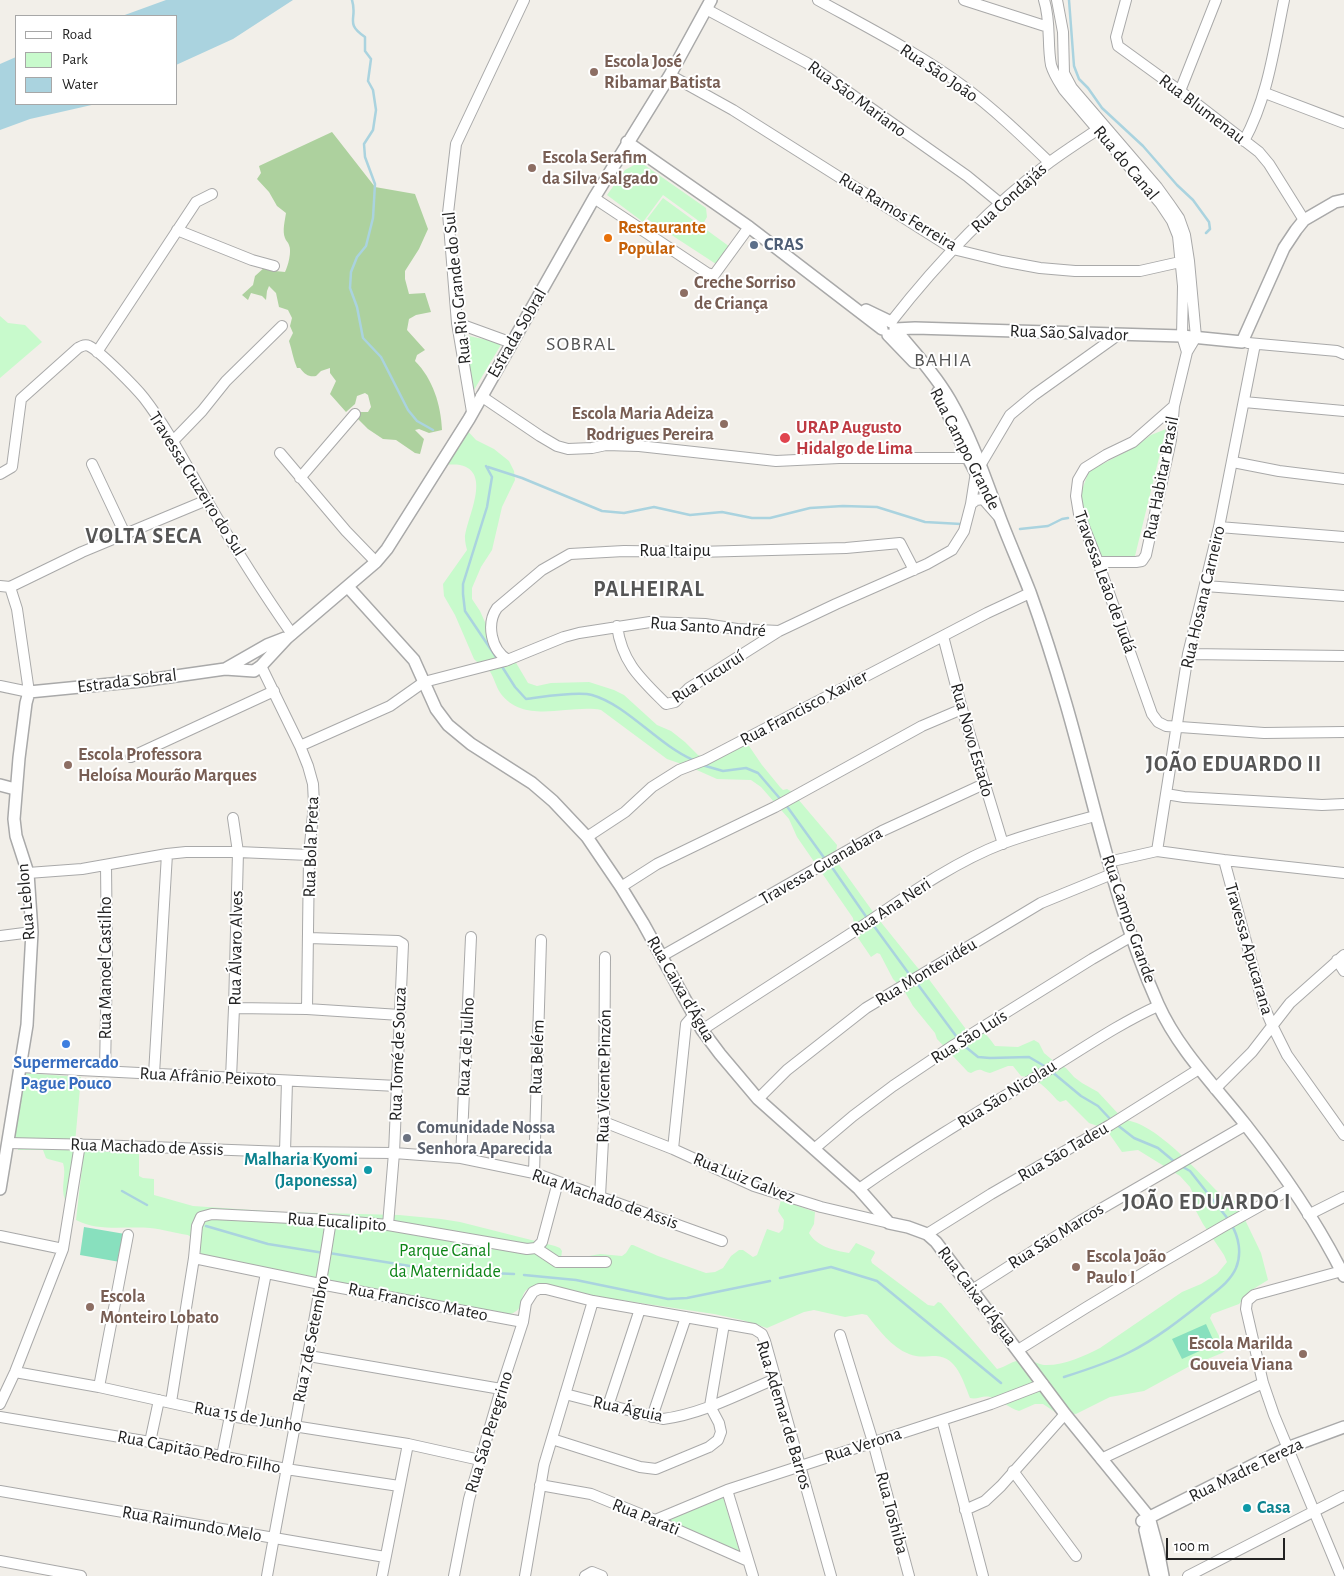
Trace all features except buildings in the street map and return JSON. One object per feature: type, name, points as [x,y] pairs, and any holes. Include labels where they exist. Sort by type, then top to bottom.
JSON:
[{"type":"street","name":"Rua Rio Grande do Sul","points":[[470,415],[457,322],[448,213],[452,171],[456,144],[524,0]]},
{"type":"street","name":"Rua São João","points":[[818,0],[931,64],[963,86],[1016,130],[1049,162]]},
{"type":"street","points":[[964,0],[1048,27]]},
{"type":"street","name":"Rua do Canal","points":[[1044,0],[1049,14],[1048,27],[1052,66],[1056,78],[1097,130],[1155,197],[1172,221],[1178,236],[1183,286],[1182,336]]},
{"type":"street","name":"Rua do Canal","points":[[1057,0],[1063,32],[1064,73],[1072,88],[1157,187],[1179,218],[1185,235],[1189,260],[1196,337]]},
{"type":"street","name":"Rua Blumenau","points":[[1126,0],[1116,37],[1118,46],[1259,152],[1269,164],[1304,220]]},
{"type":"street","points":[[1180,91],[1216,0]]},
{"type":"street","points":[[1244,141],[1255,122],[1265,94],[1284,0]]},
{"type":"street","name":"Estrada Sobral","points":[[225,669],[243,659],[269,650],[289,636],[376,562],[387,548],[470,415],[594,198],[670,75],[709,4]]},
{"type":"street","name":"Rua São Mariano","points":[[709,4],[808,63],[967,176],[1000,203]]},
{"type":"street","name":"Rua Ramos Ferreira","points":[[670,75],[733,110],[954,249],[1040,268],[1075,271],[1140,272],[1180,262]]},
{"type":"street","points":[[1265,94],[1344,123]]},
{"type":"street","name":"Rua Condajás","points":[[889,329],[918,287],[1000,203],[1049,162],[1097,130]]},
{"type":"street","points":[[594,198],[707,274],[714,275],[749,227],[627,142]]},
{"type":"street","points":[[97,352],[196,202],[212,194]]},
{"type":"street","points":[[1344,200],[1334,202],[1304,220],[1284,248],[1242,342],[1337,351],[1344,354]]},
{"type":"street","name":"Rua Campo Grande","points":[[749,227],[840,296],[889,329],[941,385],[957,413],[1030,593],[1066,704],[1108,862],[1132,936],[1158,1006],[1199,1069],[1246,1125],[1292,1188],[1342,1267]]},
{"type":"street","points":[[177,230],[252,260],[274,266]]},
{"type":"street","points":[[457,322],[512,342]]},
{"type":"street","points":[[173,441],[202,411],[226,381],[282,326]]},
{"type":"street","name":"Rua São Salvador","points":[[889,329],[915,328],[1182,336],[1242,342]]},
{"type":"street","name":"Rua Campo Grande","points":[[889,329],[938,392],[968,458],[978,468]]},
{"type":"street","name":"Rua Santo André","points":[[300,746],[390,706],[424,682],[503,661],[564,637],[617,626],[650,622],[705,624],[737,629],[779,631],[942,557],[952,550],[964,531],[978,468],[1010,415],[1025,402],[1118,335]]},
{"type":"street","points":[[1182,336],[1187,352]]},
{"type":"street","name":"Rua Habitar Brasil","points":[[1098,562],[1136,562],[1142,561],[1146,556],[1171,440],[1174,406],[1187,352],[1196,337]]},
{"type":"street","name":"Rua Hosana Carneiro","points":[[1157,851],[1188,654],[1219,527],[1255,344]]},
{"type":"street","name":"Travessa Cruzeiro do Sul","points":[[0,474],[12,467],[21,400],[78,348],[88,345],[143,397],[173,441],[289,636]]},
{"type":"street","points":[[481,396],[540,436],[557,446],[568,449],[622,445],[776,461],[839,458],[968,458]]},
{"type":"street","points":[[1244,402],[1344,411]]},
{"type":"street","name":"Travessa Leão de Judá","points":[[1174,406],[1133,442],[1085,468],[1078,480],[1076,496],[1079,514],[1152,714],[1158,722],[1166,726],[1264,734],[1344,732]]},
{"type":"street","points":[[300,478],[355,414]]},
{"type":"street","points":[[280,453],[346,531],[376,562]]},
{"type":"street","points":[[1233,462],[1279,471],[1344,479]]},
{"type":"street","points":[[92,464],[125,534]]},
{"type":"street","points":[[971,504],[976,500],[983,499],[1001,520]]},
{"type":"street","points":[[5,586],[207,500]]},
{"type":"street","points":[[1219,527],[1344,537]]},
{"type":"street","name":"Rua Itaipu","points":[[503,661],[495,646],[492,632],[492,618],[497,608],[542,570],[570,554],[624,551],[697,552],[837,548],[900,544],[914,570]]},
{"type":"street","name":"Rua Leblon","points":[[0,1189],[27,1025],[32,932],[28,873],[16,836],[14,819],[15,789],[29,692],[18,617],[5,586]]},
{"type":"street","points":[[1206,586],[1344,596]]},
{"type":"street","name":"Rua Caixa d'Água","points":[[348,587],[414,660],[436,709],[448,725],[471,744],[532,783],[553,801],[587,837],[621,887],[662,956],[702,1030],[758,1099],[859,1189],[889,1223],[927,1234],[936,1242],[1065,1414],[1126,1490],[1146,1519],[1156,1542],[1163,1576]]},
{"type":"street","name":"Rua Francisco Xavier","points":[[587,837],[625,812],[652,787],[683,768],[704,760],[987,613],[1030,593]]},
{"type":"street","name":"Rua Tucuruí","points":[[617,626],[620,645],[629,663],[638,676],[666,704],[677,700],[689,688],[779,631]]},
{"type":"street","name":"Rua Novo Estado","points":[[943,636],[962,709],[1004,844]]},
{"type":"street","name":"Estrada Sobral","points":[[29,692],[141,681],[225,669],[254,671],[262,666],[269,650]]},
{"type":"street","points":[[1188,654],[1344,656]]},
{"type":"street","points":[[243,659],[248,671]]},
{"type":"street","name":"Rua Bola Preta","points":[[262,666],[300,746],[313,784],[314,804],[309,855],[307,1009]]},
{"type":"street","points":[[0,686],[29,692]]},
{"type":"street","points":[[131,757],[274,691]]},
{"type":"street","points":[[621,887],[657,864],[778,805],[922,726],[962,709]]},
{"type":"street","name":"Travessa Guanabara","points":[[662,956],[882,831],[984,784]]},
{"type":"street","points":[[0,785],[15,789]]},
{"type":"street","points":[[1166,794],[1184,797],[1344,804]]},
{"type":"street","name":"Rua Ana Neri","points":[[702,1030],[865,924],[901,898],[943,874],[1004,844],[1044,830],[1095,816]]},
{"type":"street","name":"Rua Álvaro Alves","points":[[231,1078],[238,852],[233,818]]},
{"type":"street","points":[[1108,862],[1157,851],[1344,873]]},
{"type":"street","points":[[28,873],[82,869],[167,854],[238,852],[309,855]]},
{"type":"street","points":[[154,1074],[167,854]]},
{"type":"street","name":"Travessa Apucarana","points":[[1224,860],[1263,1004],[1273,1027],[1288,1055],[1344,1135]]},
{"type":"street","name":"Rua Manoel Castilho","points":[[105,1071],[106,865]]},
{"type":"street","name":"Rua Montevidéu","points":[[758,1099],[787,1070],[866,1008],[1041,903],[1112,874]]},
{"type":"street","points":[[0,936],[32,932]]},
{"type":"street","name":"Rua 4 de Julho","points":[[461,1158],[471,936]]},
{"type":"street","name":"Rua São Luís","points":[[814,1149],[893,1086],[954,1045],[1132,936]]},
{"type":"street","name":"Rua Tomé de Souza","points":[[309,938],[398,941],[403,944],[394,1153],[388,1225]]},
{"type":"street","name":"Rua Belém","points":[[534,1173],[541,940]]},
{"type":"street","name":"Rua Vicente Pinzón","points":[[600,1196],[604,1122],[605,957]]},
{"type":"street","points":[[1215,1089],[1252,1052],[1290,1003],[1341,958],[1344,971]]},
{"type":"street","name":"Rua São Nicolau","points":[[859,1189],[916,1149],[1140,1014],[1158,1006]]},
{"type":"street","points":[[234,1008],[307,1009],[400,1015]]},
{"type":"street","points":[[673,1149],[686,1024],[693,1016]]},
{"type":"street","name":"Rua Afrânio Peixoto","points":[[20,1067],[397,1086]]},
{"type":"street","name":"Rua São Tadeu","points":[[927,1234],[991,1194],[1110,1125],[1199,1069]]},
{"type":"street","points":[[284,1152],[287,1081]]},
{"type":"street","name":"Rua Luiz Galvez","points":[[604,1122],[673,1149],[754,1186],[821,1207],[889,1223]]},
{"type":"street","name":"Rua São Marcos","points":[[972,1290],[1080,1221],[1189,1156],[1246,1125]]},
{"type":"street","name":"Rua Machado de Assis","points":[[8,1143],[284,1152],[394,1153],[461,1158],[534,1173],[722,1241]]},
{"type":"street","points":[[0,1404],[15,1372],[63,1249],[80,1144]]},
{"type":"street","points":[[558,1182],[542,1242],[536,1248],[557,1262],[606,1262]]},
{"type":"street","points":[[1018,1350],[1226,1224],[1292,1188]]},
{"type":"street","points":[[1308,1215],[1344,1197]]},
{"type":"street","name":"Rua Eucalipito","points":[[194,1258],[199,1220],[204,1216],[212,1214],[388,1225],[527,1249],[536,1248]]},
{"type":"street","name":"Rua 7 de Setembro","points":[[267,1576],[294,1426],[309,1356],[320,1284],[328,1251],[331,1220]]},
{"type":"street","points":[[99,1387],[128,1235]]},
{"type":"street","points":[[0,1236],[63,1249]]},
{"type":"street","points":[[171,1402],[194,1258]]},
{"type":"street","name":"Rua Francisco Mateo","points":[[194,1258],[523,1322]]},
{"type":"street","points":[[1341,1576],[1340,1562],[1313,1511],[1263,1383],[1246,1309],[1247,1300],[1254,1294],[1342,1267]]},
{"type":"street","points":[[222,1456],[234,1416],[266,1273]]},
{"type":"street","name":"Rua Ademar de Barros","points":[[533,1292],[539,1289],[546,1289],[593,1301],[754,1330],[762,1334],[766,1341],[831,1576]]},
{"type":"street","name":"Rua São Peregrino","points":[[454,1576],[469,1499],[523,1322],[526,1303],[529,1295],[533,1292]]},
{"type":"street","points":[[525,1576],[540,1485],[593,1301]]},
{"type":"street","points":[[608,1406],[640,1309]]},
{"type":"street","points":[[652,1417],[686,1317]]},
{"type":"street","points":[[552,1439],[640,1467],[656,1469],[709,1447],[718,1440],[721,1432],[720,1423],[710,1406],[724,1324]]},
{"type":"street","name":"Rua Toshiba","points":[[840,1334],[873,1442],[909,1576]]},
{"type":"street","points":[[309,1356],[501,1389]]},
{"type":"street","name":"Rua 15 de Junho","points":[[15,1372],[99,1387],[234,1416],[408,1444],[480,1460]]},
{"type":"street","name":"Rua Águia","points":[[565,1394],[663,1419],[673,1418],[710,1406],[775,1379]]},
{"type":"street","points":[[1101,1459],[1263,1383]]},
{"type":"street","name":"Rua Verona","points":[[655,1520],[727,1490],[991,1404],[1043,1384]]},
{"type":"street","points":[[150,1442],[159,1400]]},
{"type":"street","points":[[965,1510],[986,1501],[1065,1414]]},
{"type":"street","name":"Rua Capitão Pedro Filho","points":[[0,1417],[150,1442],[286,1469],[399,1486]]},
{"type":"street","points":[[942,1420],[983,1576]]},
{"type":"street","name":"Rua Madre Tereza","points":[[1146,1519],[1287,1448],[1344,1427]]},
{"type":"street","points":[[382,1576],[408,1444]]},
{"type":"street","points":[[1013,1471],[1076,1556]]},
{"type":"street","name":"Rua Parati","points":[[540,1485],[591,1494],[748,1561]]},
{"type":"street","points":[[727,1490],[753,1576]]},
{"type":"street","name":"Rua Raimundo Melo","points":[[0,1491],[385,1557]]},
{"type":"street","points":[[1188,1576],[1344,1496]]},
{"type":"street","points":[[1156,1542],[1158,1518],[1166,1509]]},
{"type":"street","name":"Rua Caixa d'Água","points":[[1146,1519],[1155,1576]]},
{"type":"street","points":[[0,1561],[81,1576]]},
{"type":"street","points":[[586,1574],[592,1572],[602,1576]]},
{"type":"green space","points":[[332,132],[375,187],[415,194],[428,229],[419,249],[405,271],[409,294],[425,293],[431,312],[416,315],[409,319],[407,330],[425,350],[417,355],[415,361],[427,376],[435,393],[442,430],[429,433],[419,429],[415,430],[424,439],[420,454],[415,453],[396,440],[383,439],[368,429],[356,417],[359,412],[368,412],[371,407],[368,395],[365,393],[357,396],[355,404],[346,412],[330,394],[336,381],[330,373],[330,368],[314,376],[307,375],[300,368],[297,368],[289,341],[293,333],[290,326],[292,318],[288,310],[279,307],[276,293],[269,286],[266,300],[262,296],[251,293],[248,300],[242,295],[253,285],[255,276],[265,267],[285,272],[290,255],[289,244],[284,232],[286,213],[277,206],[269,192],[257,179],[261,173],[259,166]]},
{"type":"green space","points":[[636,164],[643,164],[706,208],[707,217],[703,224],[663,195],[643,222],[607,195],[625,170]]},
{"type":"green space","points":[[663,198],[730,247],[716,264],[647,219]]},
{"type":"green space","points":[[0,316],[8,323],[25,325],[42,342],[0,378]]},
{"type":"green space","points":[[464,335],[502,343],[471,395]]},
{"type":"green space","name":"Parque Canal da Maternidade","points":[[463,426],[476,440],[494,449],[509,461],[514,471],[515,480],[502,507],[492,550],[481,567],[472,588],[472,599],[480,611],[493,640],[515,661],[528,683],[537,686],[551,683],[589,682],[614,690],[624,695],[657,725],[671,731],[698,755],[715,760],[746,744],[749,746],[780,787],[783,790],[787,789],[792,792],[837,845],[835,859],[876,916],[928,978],[968,1032],[984,1033],[995,1046],[1018,1047],[1034,1040],[1039,1043],[1044,1053],[1056,1063],[1066,1068],[1082,1083],[1098,1092],[1124,1120],[1137,1123],[1165,1140],[1226,1200],[1236,1201],[1261,1253],[1268,1280],[1250,1291],[1239,1304],[1212,1314],[1210,1318],[1225,1351],[1188,1367],[1144,1391],[1110,1397],[1076,1414],[1055,1412],[1043,1404],[1035,1404],[1019,1411],[990,1397],[970,1398],[962,1378],[954,1365],[943,1357],[916,1356],[903,1351],[886,1338],[867,1315],[845,1317],[814,1310],[804,1312],[767,1328],[714,1314],[533,1287],[524,1292],[519,1308],[516,1312],[510,1314],[344,1285],[203,1256],[188,1235],[150,1228],[94,1226],[76,1220],[84,1150],[139,1154],[139,1176],[154,1179],[154,1195],[193,1206],[281,1212],[399,1215],[441,1219],[555,1246],[562,1251],[561,1258],[573,1259],[600,1254],[622,1256],[633,1245],[706,1273],[715,1272],[723,1268],[731,1256],[739,1250],[743,1250],[753,1257],[757,1255],[767,1229],[779,1233],[783,1229],[784,1220],[778,1211],[781,1200],[815,1212],[814,1224],[809,1233],[821,1245],[849,1253],[856,1243],[874,1251],[872,1263],[928,1305],[934,1306],[938,1302],[941,1303],[997,1369],[1019,1360],[1027,1360],[1044,1365],[1066,1362],[1100,1348],[1182,1292],[1201,1284],[1217,1274],[1227,1262],[1196,1211],[1193,1201],[1194,1196],[1190,1187],[1180,1176],[1138,1150],[1122,1152],[1106,1129],[1089,1123],[1066,1100],[1060,1102],[1037,1081],[1021,1076],[1013,1066],[990,1073],[979,1070],[971,1073],[968,1072],[937,1039],[935,1033],[913,1006],[905,992],[893,979],[880,954],[877,953],[871,957],[856,935],[853,918],[797,837],[789,819],[761,787],[751,780],[717,779],[667,759],[601,710],[535,711],[522,709],[511,703],[501,694],[489,670],[474,659],[455,615],[444,596],[443,584],[467,550],[465,542],[466,530],[475,497],[475,477],[470,469],[460,465],[440,465]]},
{"type":"green space","points":[[1166,429],[1135,556],[1131,559],[1103,557],[1098,551],[1080,495],[1089,471],[1135,447],[1151,435]]},
{"type":"green space","points":[[22,1073],[81,1077],[75,1143],[15,1138]]},
{"type":"green space","points":[[18,1147],[44,1147],[74,1151],[65,1200],[63,1163],[46,1158],[43,1150],[18,1150]]},
{"type":"green space","points":[[84,1227],[125,1234],[120,1262],[80,1255]]},
{"type":"green space","points":[[1206,1324],[1215,1344],[1182,1359],[1172,1339]]},
{"type":"green space","points":[[723,1497],[740,1553],[666,1520]]},
{"type":"water","points":[[166,0],[293,0],[233,39],[178,64],[178,15],[125,15]]},
{"type":"water","points":[[15,57],[15,105],[92,105],[30,119],[0,130],[0,64]]},
{"type":"waterway","points":[[352,0],[353,24],[365,37],[365,51],[371,59],[368,81],[373,90],[376,110],[373,130],[364,144],[365,157],[375,184],[373,218],[366,246],[357,257],[351,272],[350,288],[357,307],[363,338],[381,357],[408,410],[417,421],[433,430]]},
{"type":"waterway","points":[[1069,0],[1074,66],[1079,79],[1102,108],[1143,146],[1177,185],[1193,200],[1209,222],[1210,229],[1206,233]]},
{"type":"waterway","points":[[486,466],[492,477],[487,507],[463,584],[463,594],[465,611],[498,660]]},
{"type":"waterway","points":[[488,467],[522,478],[602,511],[624,513],[654,507],[690,515],[722,512],[752,518],[770,518],[810,508],[843,506],[877,507],[925,522],[961,524]]},
{"type":"waterway","points":[[1020,529],[1048,526],[1068,518]]},
{"type":"waterway","points":[[501,665],[515,687],[526,699],[569,694],[592,695],[617,707],[667,744],[693,760]]},
{"type":"waterway","points":[[702,765],[723,771],[746,768],[758,773],[782,801]]},
{"type":"waterway","points":[[786,805],[825,859]]},
{"type":"waterway","points":[[829,863],[867,918]]},
{"type":"waterway","points":[[871,922],[912,978]]},
{"type":"waterway","points":[[916,982],[959,1040]]},
{"type":"waterway","points":[[962,1044],[978,1057],[1029,1057],[1046,1067]]},
{"type":"waterway","points":[[1051,1071],[1081,1096],[1098,1106],[1112,1121]]},
{"type":"waterway","points":[[1116,1124],[1134,1138],[1158,1148],[1176,1163]]},
{"type":"waterway","points":[[1181,1166],[1190,1171],[1228,1219]]},
{"type":"waterway","points":[[122,1191],[147,1205]]},
{"type":"waterway","points":[[1064,1377],[1105,1363],[1138,1348],[1177,1322],[1222,1286],[1236,1268],[1239,1257],[1238,1240],[1231,1224]]},
{"type":"waterway","points":[[206,1226],[268,1244],[324,1253]]},
{"type":"waterway","points":[[329,1253],[441,1271],[514,1274]]},
{"type":"waterway","points":[[780,1278],[831,1267],[877,1281],[1001,1383]]},
{"type":"waterway","points":[[524,1275],[576,1280],[668,1299],[687,1298],[770,1281]]},
{"type":"place","name":"Escola José Ribamar Batista","points":[[594,72]]},
{"type":"place","name":"Escola Serafim da Silva Salgado","points":[[532,168]]},
{"type":"place","name":"Restaurante Popular","points":[[608,238]]},
{"type":"place","name":"CRAS","points":[[754,245]]},
{"type":"place","name":"Creche Sorriso de Criança","points":[[684,293]]},
{"type":"place","name":"Escola Maria Adeiza Rodrigues Pereira","points":[[724,424]]},
{"type":"place","name":"URAP Augusto Hidalgo de Lima","points":[[785,438]]},
{"type":"place","name":"Escola Professora Heloísa Mourão Marques","points":[[68,765]]},
{"type":"place","name":"Supermercado Pague Pouco","points":[[66,1044]]},
{"type":"place","name":"Comunidade Nossa Senhora Aparecida","points":[[407,1138]]},
{"type":"place","name":"Malharia Kyomi (Japonessa)","points":[[368,1170]]},
{"type":"place","name":"Escola João Paulo I","points":[[1076,1267]]},
{"type":"place","name":"Escola Monteiro Lobato","points":[[90,1307]]},
{"type":"place","name":"Escola Marilda Gouveia Viana","points":[[1303,1354]]},
{"type":"place","name":"Casa","points":[[1247,1508]]},
{"type":"district","name":"SOBRAL","points":[[581,344]]},
{"type":"district","name":"BAHIA","points":[[943,360]]},
{"type":"district","name":"VOLTA SECA","points":[[144,536]]},
{"type":"district","name":"PALHEIRAL","points":[[649,589]]},
{"type":"district","name":"JOÃO EDUARDO II","points":[[1234,764]]},
{"type":"district","name":"JOÃO EDUARDO I","points":[[1207,1202]]}]
